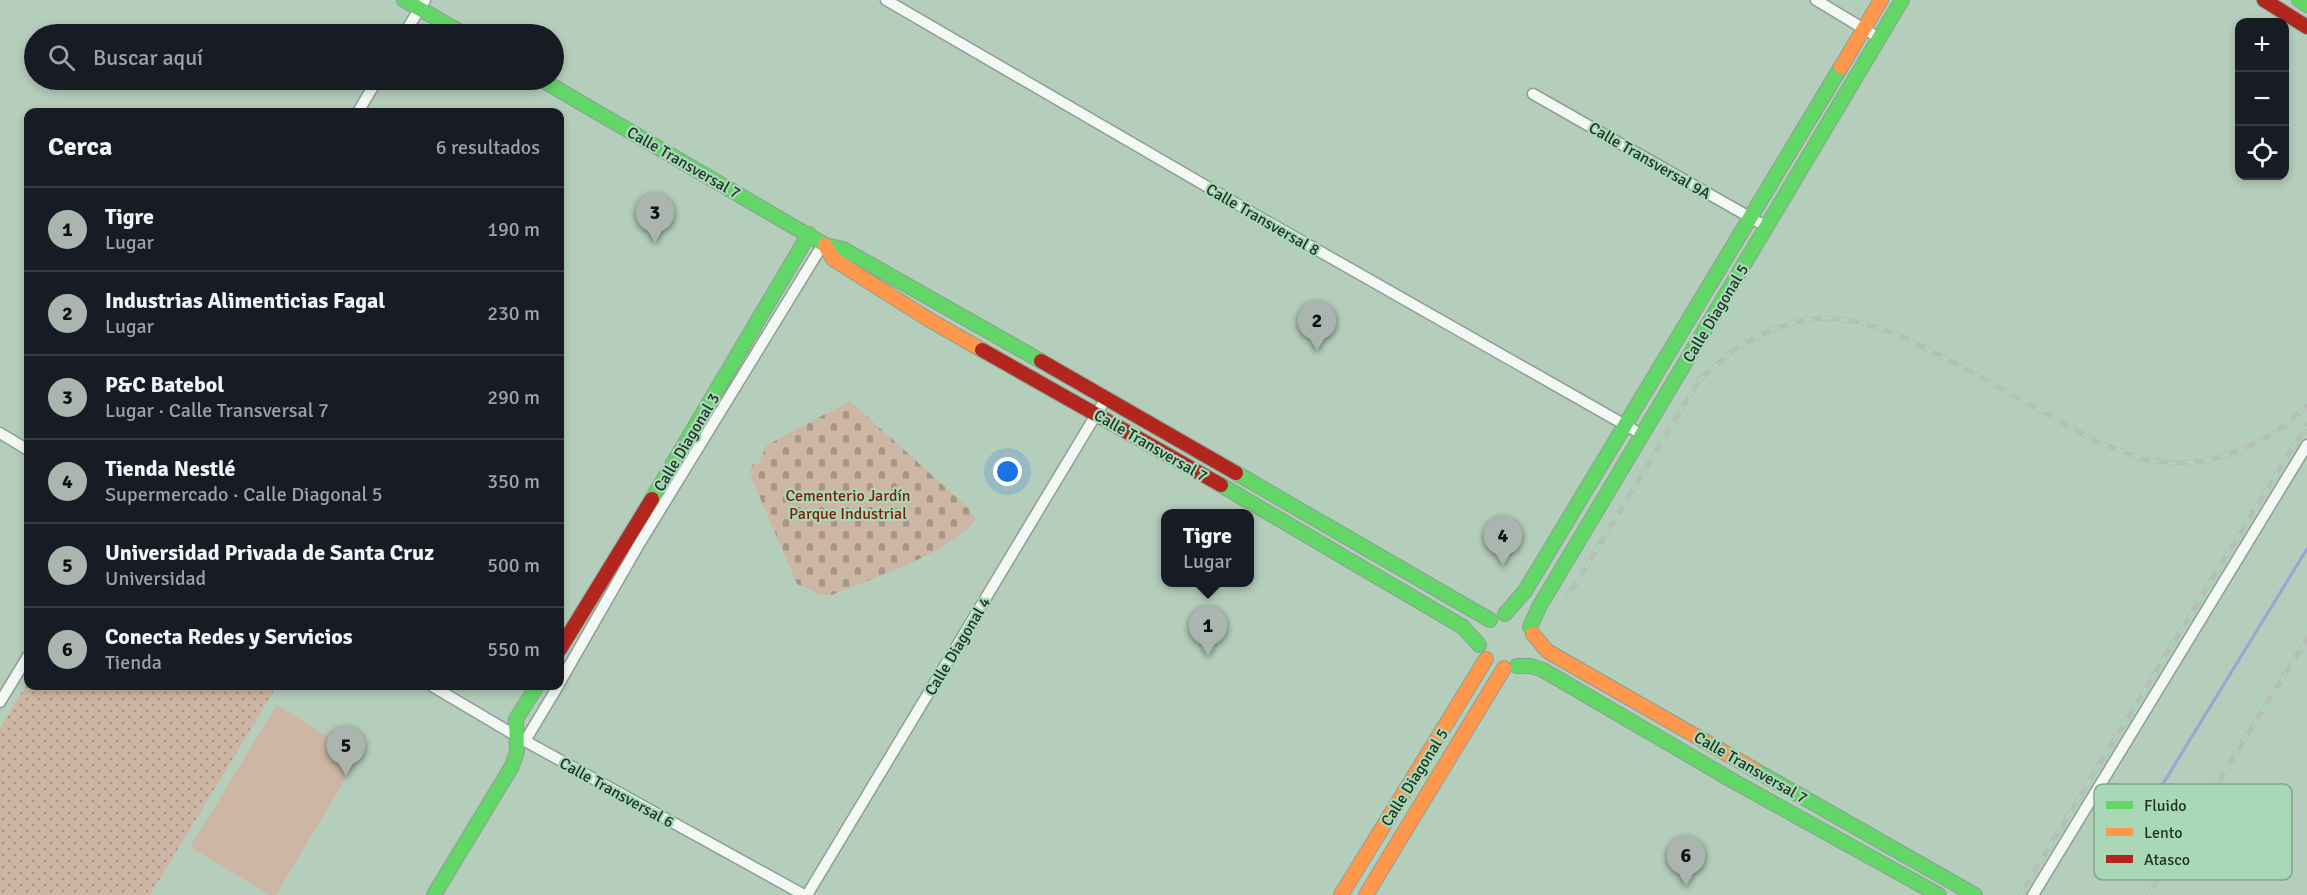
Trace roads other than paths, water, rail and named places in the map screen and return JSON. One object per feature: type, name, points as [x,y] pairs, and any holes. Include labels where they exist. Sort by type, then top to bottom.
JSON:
[{"type":"street","points":[[404,0],[422,4],[450,24]]},
{"type":"street","name":"Calle Transversal 8","points":[[886,0],[1617,423],[1626,425],[1641,434]]},
{"type":"street","points":[[1816,0],[1879,38]]},
{"type":"street","name":"Calle Diagonal 5","points":[[1505,614],[1526,591],[1881,0]]},
{"type":"street","name":"Calle Diagonal 5","points":[[1531,630],[1539,608],[1641,434],[1902,0]]},
{"type":"street","points":[[2264,0],[2307,27]]},
{"type":"street","points":[[2299,0],[2307,5]]},
{"type":"street","points":[[410,24],[422,4]]},
{"type":"street","points":[[360,108],[371,90]]},
{"type":"street","name":"Calle Transversal 7","points":[[559,90],[824,244],[843,249],[1106,398],[1490,620]]},
{"type":"street","name":"Calle Transversal 9A","points":[[1533,94],[1767,227]]},
{"type":"street","name":"Calle Diagonal 3","points":[[564,642],[809,234]]},
{"type":"street","points":[[564,675],[638,546],[824,244]]},
{"type":"street","name":"Calle Transversal 7","points":[[824,244],[833,260],[928,319],[1097,414],[1464,627],[1479,645]]},
{"type":"street","name":"Calle Diagonal 4","points":[[805,895],[1106,398]]},
{"type":"street","points":[[0,433],[24,448]]},
{"type":"street","points":[[2102,784],[2153,701],[2193,628],[2307,445]]},
{"type":"street","points":[[1355,563],[1364,548]]},
{"type":"street","points":[[1505,614],[1519,617],[1531,630],[1532,649],[1529,656],[1511,667],[1492,664],[1486,659],[1479,645],[1481,631],[1490,620],[1505,614]]},
{"type":"street","name":"Calle Transversal 7","points":[[1531,630],[1548,651],[1557,657],[1975,895]]},
{"type":"street","name":"Calle Diagonal 5","points":[[1341,895],[1486,659]]},
{"type":"street","points":[[0,702],[24,663]]},
{"type":"street","name":"Calle Transversal 7","points":[[1511,667],[1531,666],[1543,670],[1936,893]]},
{"type":"street","name":"Calle Diagonal 5","points":[[1366,895],[1511,667]]},
{"type":"street","name":"Calle Transversal 6","points":[[439,690],[522,739],[805,895]]},
{"type":"street","points":[[522,739],[516,719],[534,690]]},
{"type":"street","points":[[434,895],[512,766],[522,739],[555,690]]},
{"type":"street","points":[[1644,728],[1654,711]]},
{"type":"street","points":[[2033,895],[2094,796]]},
{"type":"street","points":[[1803,819],[1814,802]]},
{"type":"street","points":[[1936,893],[1940,875]]},
{"type":"waterway","points":[[2163,784],[2307,549]]},
{"type":"railway","points":[[1567,598],[1700,379],[1735,349],[1771,330],[1803,320],[1829,318],[1860,322],[1904,337],[2097,442],[2143,459],[2171,463],[2207,461],[2244,449],[2275,433],[2307,406]]},
{"type":"railway","points":[[2020,895],[2307,425]]},
{"type":"railway","points":[[2217,784],[2307,639]]},
{"type":"railway","points":[[2148,895],[2157,880]]},
{"type":"place","name":"P&C Batebol","points":[[655,243]]},
{"type":"place","name":"Industrias Alimenticias Fagal","points":[[1317,351]]},
{"type":"place","name":"Tienda Nestlé","points":[[1503,566]]},
{"type":"place","name":"Tigre","points":[[1208,656]]},
{"type":"place","name":"Universidad Privada de Santa Cruz","points":[[346,776]]},
{"type":"place","name":"Conecta Redes y Servicios","points":[[1686,886]]},
{"type":"park label","name":"Cementerio Jardín Parque Industrial","points":[[848,504]]}]
